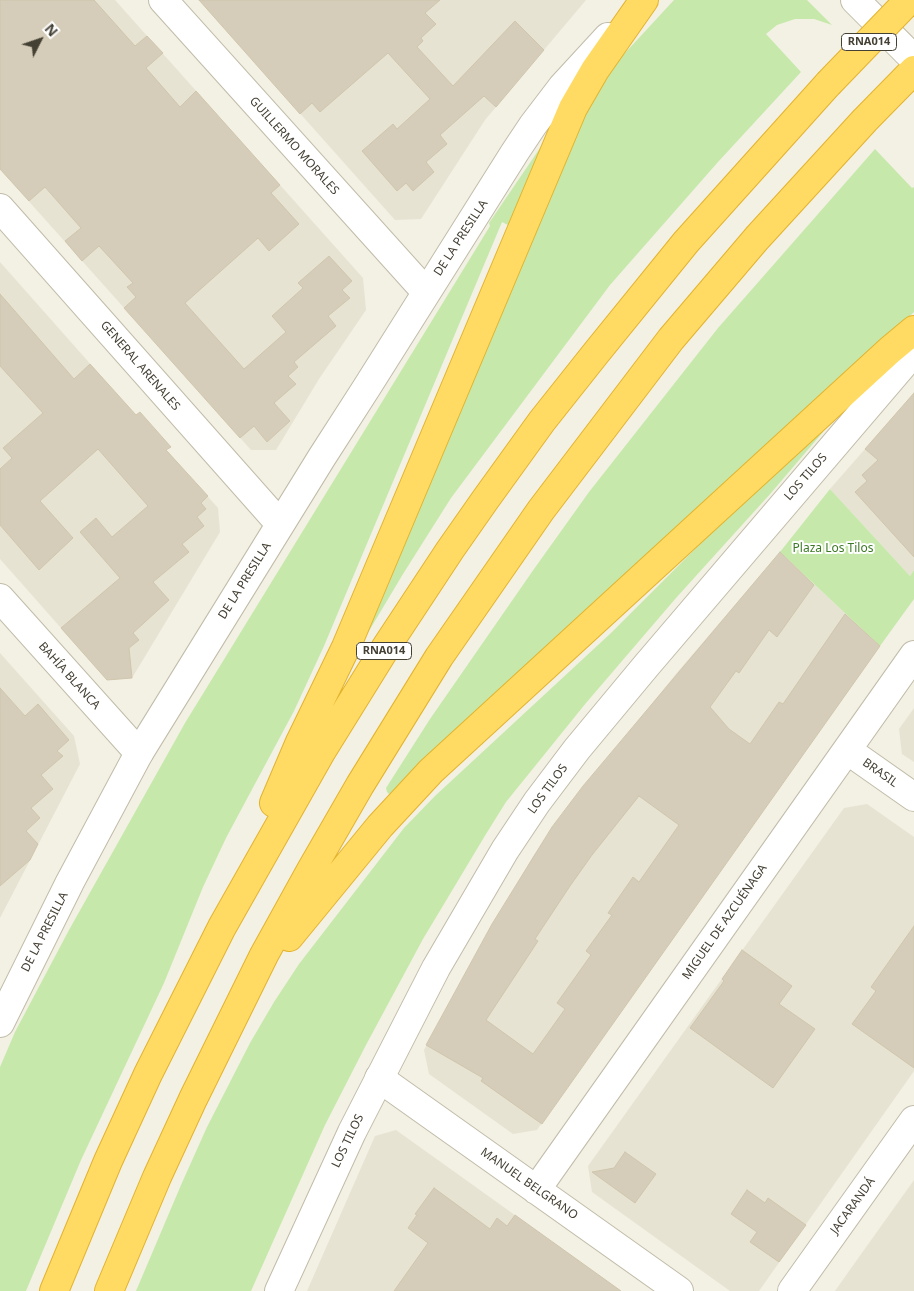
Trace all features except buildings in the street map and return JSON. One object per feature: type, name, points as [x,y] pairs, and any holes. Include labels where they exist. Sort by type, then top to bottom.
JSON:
[{"type":"highway","points":[[222,927],[300,742],[346,647],[572,108],[595,70],[644,0]]},
{"type":"highway","name":"RNA014","points":[[54,1291],[89,1206],[140,1092],[222,927],[289,807],[350,704],[450,550],[542,421],[649,286],[746,174],[828,84],[909,0]]},
{"type":"highway","points":[[109,1291],[157,1177],[244,996],[311,870],[360,785],[439,658],[504,562],[581,456],[671,339],[757,238],[865,120],[914,70]]},
{"type":"highway","points":[[244,996],[301,922],[374,833],[431,771],[914,330]]},
{"type":"street","name":"GUILLERMO MORALES","points":[[163,0],[426,292]]},
{"type":"street","name":"DE LA PRESILLA","points":[[3,1008],[139,752],[280,524],[515,152],[562,87],[644,0]]},
{"type":"street","points":[[855,0],[914,59]]},
{"type":"street","name":"GENERAL ARENALES","points":[[0,208],[280,524]]},
{"type":"street","name":"LOS TILOS","points":[[279,1291],[378,1078],[436,968],[506,850],[537,802],[577,749],[732,564],[914,352]]},
{"type":"street","name":"BAHÍA BLANCA","points":[[0,598],[139,752]]},
{"type":"street","name":"MIGUEL DE AZCUÉNAGA","points":[[536,1190],[914,655]]},
{"type":"street","name":"BRASIL","points":[[846,750],[914,797]]},
{"type":"street","name":"MANUEL BELGRANO","points":[[378,1078],[679,1291]]},
{"type":"street","name":"JACARANDÁ","points":[[792,1291],[914,1120]]},
{"type":"shaded area","points":[[0,0],[115,0],[363,278],[366,310],[319,379],[276,450],[251,450],[0,169]]},
{"type":"shaded area","points":[[199,0],[586,0],[485,120],[421,219],[395,220]]},
{"type":"shaded area","points":[[0,262],[218,508],[220,532],[132,678],[107,680],[0,559]]},
{"type":"shaded area","points":[[914,393],[914,570],[910,576],[830,489]]},
{"type":"shaded area","points":[[780,552],[880,646],[537,1130],[513,1134],[429,1074],[424,1050],[487,935],[532,858],[556,822],[675,675]]},
{"type":"shaded area","points":[[0,653],[74,736],[80,764],[0,918]]},
{"type":"shaded area","points":[[914,708],[914,762],[902,754],[899,729]]},
{"type":"shaded area","points":[[867,804],[914,837],[914,1071],[759,1291],[730,1291],[592,1192],[588,1166],[844,808]]},
{"type":"shaded area","points":[[396,1130],[621,1291],[307,1291],[375,1136]]},
{"type":"shaded area","points":[[914,1180],[914,1291],[835,1291],[859,1257]]},
{"type":"green space","points":[[674,0],[807,0],[832,25],[814,19],[795,19],[777,25],[766,34],[801,72],[718,162],[610,285],[451,498],[360,646],[571,134],[613,66]]},
{"type":"green space","points":[[540,148],[542,148],[510,226],[502,222],[324,646],[294,711],[226,838],[203,887],[164,983],[81,1160],[26,1291],[0,1291],[0,1067],[15,1032],[69,930],[185,723],[490,226],[489,223]]},
{"type":"green space","points":[[875,149],[912,188],[914,187],[914,312],[868,357],[396,791],[389,794],[386,788],[430,719],[589,492],[718,328]]},
{"type":"green space","points":[[823,428],[823,432],[771,493],[676,598],[586,703],[506,802],[423,939],[366,1045],[325,1125],[251,1291],[136,1291],[207,1127],[250,1043],[299,964],[404,828],[435,796],[611,633],[759,485]]},
{"type":"green space","name":"Plaza Los Tilos","points":[[830,489],[910,576],[914,570],[914,599],[880,646],[780,552]]}]
